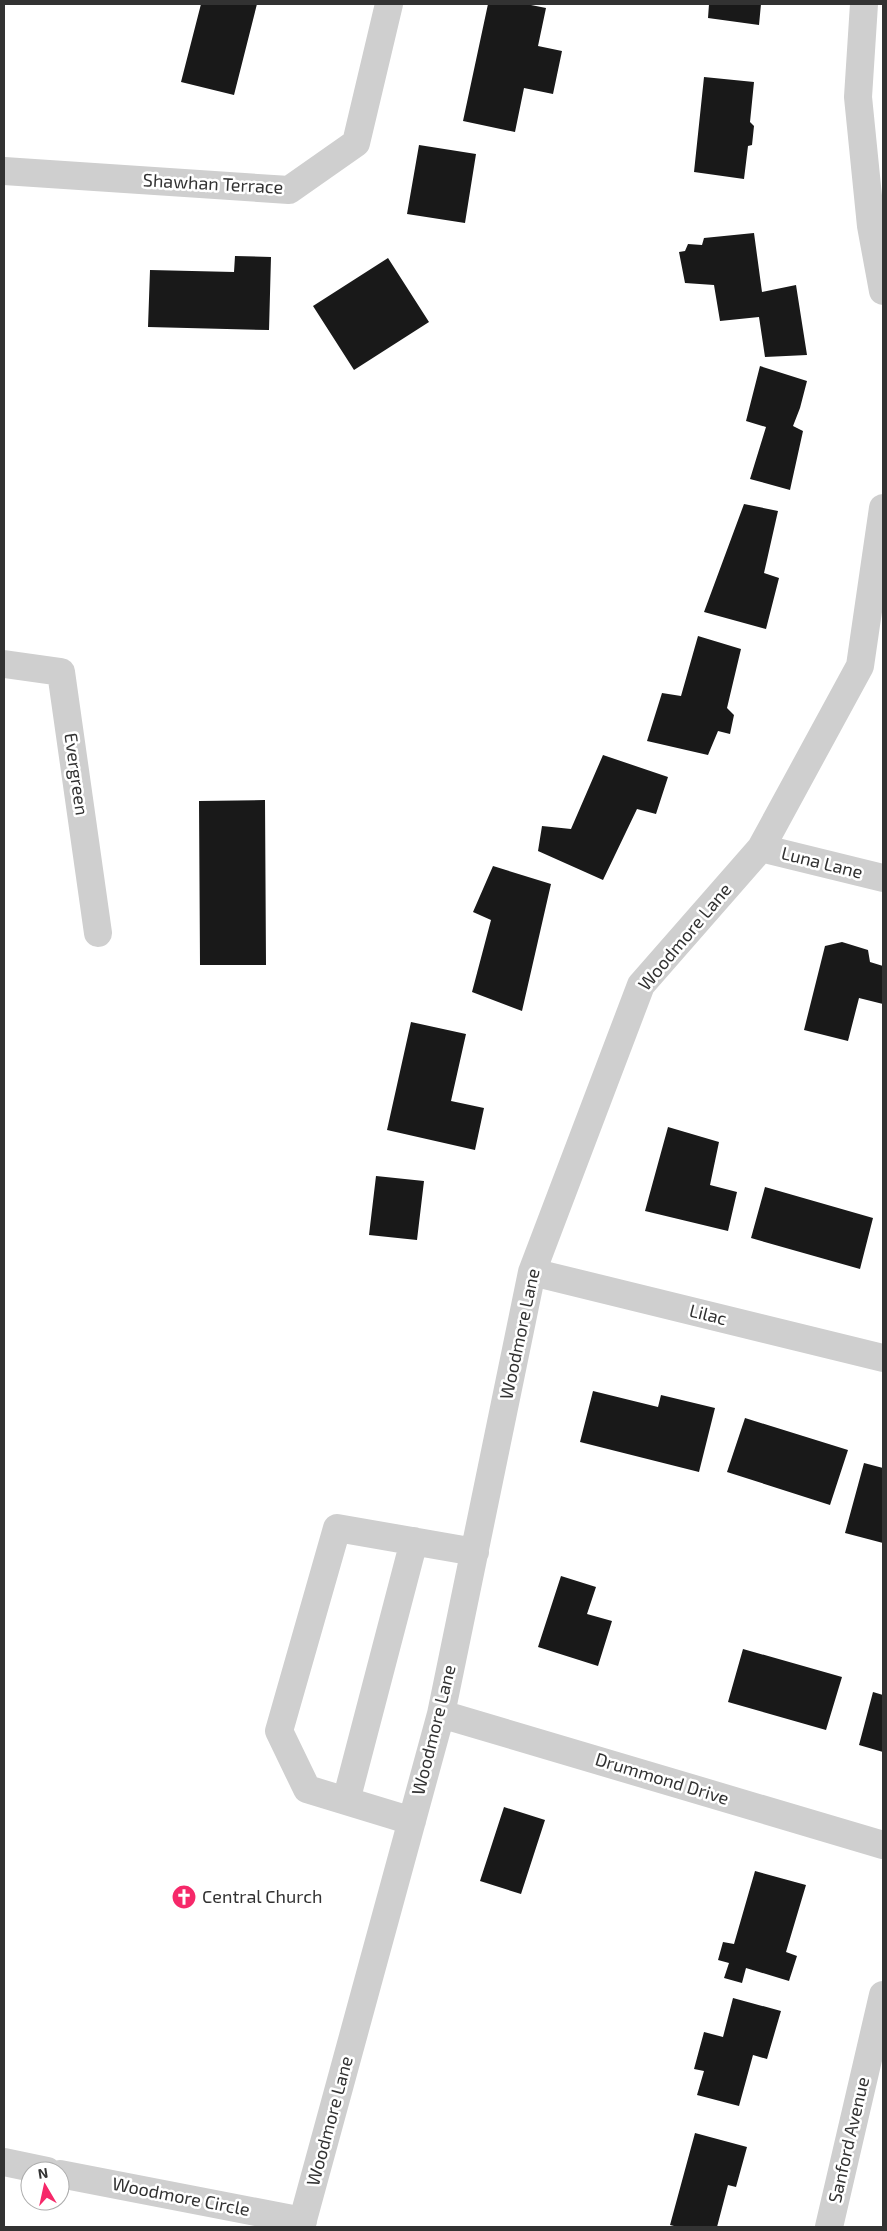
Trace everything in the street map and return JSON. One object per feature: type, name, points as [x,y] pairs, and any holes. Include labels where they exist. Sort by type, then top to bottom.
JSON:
[{"type":"street","name":"Shawhan Terrace","points":[[4,171],[289,190],[356,142],[389,4]]},
{"type":"street","points":[[864,4],[858,97],[871,226],[883,292]]},
{"type":"street","name":"Woodmore Lane","points":[[302,2224],[441,1714],[532,1272],[641,985],[761,848],[860,666],[883,508]]},
{"type":"street","name":"Evergreen","points":[[4,664],[61,672],[98,934]]},
{"type":"street","name":"Luna Lane","points":[[761,848],[883,878]]},
{"type":"street","name":"Lilac","points":[[532,1272],[883,1358]]},
{"type":"street","points":[[412,1821],[307,1789],[279,1732],[337,1528],[474,1552]]},
{"type":"street","points":[[346,1801],[414,1541]]},
{"type":"street","name":"Drummond Drive","points":[[441,1714],[883,1845]]},
{"type":"street","name":"Sanford Avenue","points":[[829,2227],[883,1995]]},
{"type":"street","points":[[4,2162],[20,2165]]},
{"type":"street","name":"Woodmore Circle","points":[[70,2176],[302,2224]]},
{"type":"building","points":[[201,4],[257,4],[234,95],[181,82]]},
{"type":"building","points":[[488,4],[526,4],[546,8],[538,46],[562,51],[553,94],[524,88],[515,132],[463,121]]},
{"type":"building","points":[[709,4],[761,4],[759,25],[708,18]]},
{"type":"building","points":[[704,77],[754,82],[750,122],[754,126],[752,145],[748,146],[744,179],[694,172]]},
{"type":"building","points":[[419,145],[476,154],[465,223],[407,214]]},
{"type":"building","points":[[754,233],[762,292],[796,285],[807,355],[765,357],[759,317],[720,321],[714,285],[685,283],[679,252],[685,251],[688,244],[702,245],[704,238]]},
{"type":"building","points":[[235,256],[271,257],[269,330],[148,327],[150,270],[234,272]]},
{"type":"building","points":[[388,258],[429,322],[354,370],[313,306]]},
{"type":"building","points":[[760,366],[807,381],[793,426],[803,431],[790,490],[750,479],[766,427],[746,421]]},
{"type":"building","points":[[744,504],[778,511],[764,573],[779,578],[766,629],[704,612]]},
{"type":"building","points":[[698,636],[741,649],[727,708],[734,715],[730,734],[718,731],[708,755],[647,741],[662,693],[681,696]]},
{"type":"building","points":[[603,755],[668,777],[656,814],[637,809],[603,880],[538,851],[542,826],[571,829]]},
{"type":"building","points":[[265,800],[266,965],[200,965],[199,801]]},
{"type":"building","points":[[493,866],[551,884],[522,1011],[472,992],[491,920],[473,912]]},
{"type":"building","points":[[842,942],[868,950],[870,962],[883,966],[883,1004],[859,998],[848,1041],[804,1030],[825,946]]},
{"type":"building","points":[[411,1022],[466,1034],[451,1101],[484,1108],[475,1150],[387,1130]]},
{"type":"building","points":[[668,1127],[719,1142],[710,1185],[737,1192],[728,1231],[645,1211]]},
{"type":"building","points":[[376,1176],[424,1181],[417,1240],[369,1235]]},
{"type":"building","points":[[765,1187],[873,1218],[860,1269],[751,1238]]},
{"type":"building","points":[[593,1391],[658,1407],[661,1395],[715,1408],[699,1472],[580,1442]]},
{"type":"building","points":[[745,1418],[848,1450],[830,1505],[727,1472]]},
{"type":"building","points":[[864,1463],[883,1468],[883,1543],[845,1533]]},
{"type":"building","points":[[561,1576],[596,1587],[587,1614],[612,1621],[598,1666],[538,1647]]},
{"type":"building","points":[[743,1649],[842,1677],[826,1730],[728,1702]]},
{"type":"building","points":[[873,1692],[883,1695],[883,1752],[859,1745]]},
{"type":"building","points":[[504,1807],[545,1820],[521,1894],[480,1881]]},
{"type":"building","points":[[755,1871],[806,1885],[786,1952],[797,1956],[789,1981],[746,1968],[742,1983],[724,1978],[729,1963],[718,1960],[723,1942],[734,1944]]},
{"type":"building","points":[[733,1998],[781,2011],[767,2059],[753,2055],[739,2106],[697,2095],[704,2071],[694,2069],[704,2032],[723,2037]]},
{"type":"building","points":[[695,2133],[747,2147],[736,2187],[728,2185],[717,2227],[678,2227],[670,2225]]},
{"type":"place","name":"Central Church","points":[[184,1897]]}]
